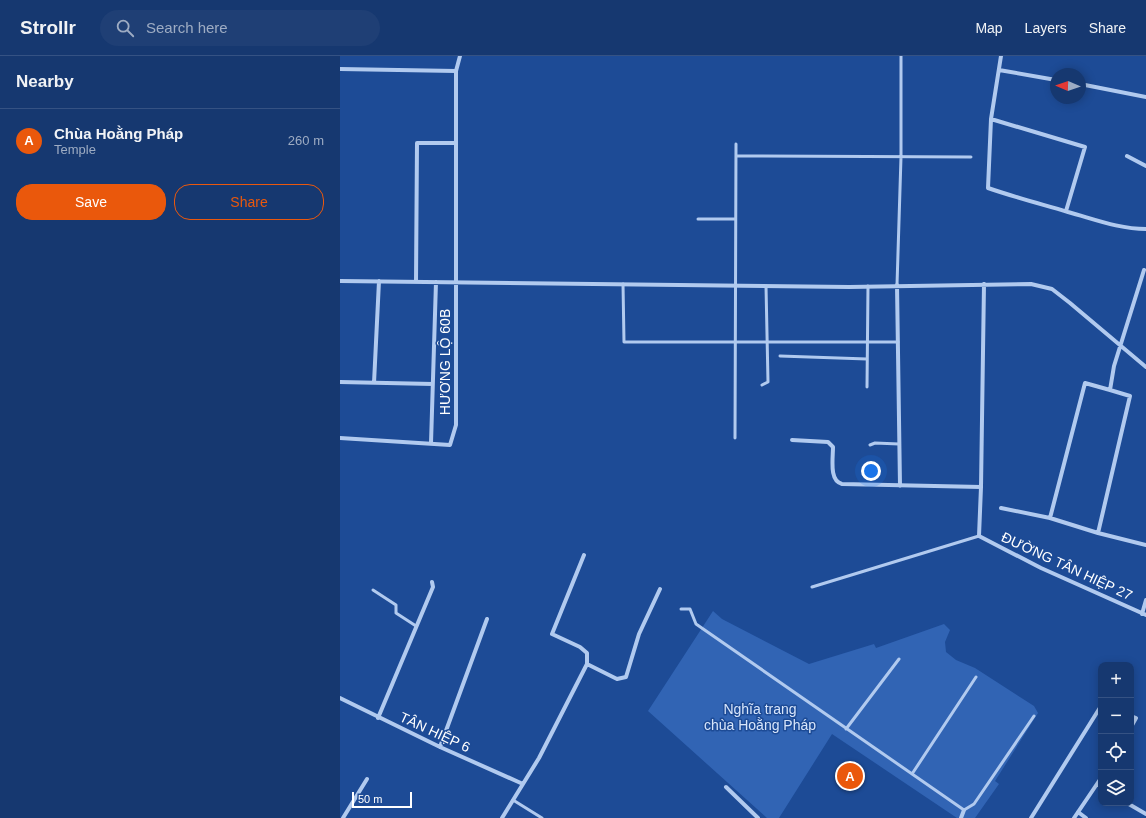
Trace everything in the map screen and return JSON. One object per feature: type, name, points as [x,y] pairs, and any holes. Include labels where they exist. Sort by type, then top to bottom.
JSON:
[{"type":"street","points":[[456,282],[456,72],[460,56]]},
{"type":"street","points":[[1001,56],[991,119],[988,188],[1035,204],[1130,229],[1146,229]]},
{"type":"street","points":[[340,69],[456,72]]},
{"type":"street","points":[[999,70],[1050,79]]},
{"type":"street","points":[[1086,85],[1146,97]]},
{"type":"street","points":[[991,119],[1085,146],[1066,211]]},
{"type":"street","points":[[416,282],[417,143],[456,143]]},
{"type":"street","points":[[1127,156],[1146,166]]},
{"type":"street","points":[[1110,390],[1114,366],[1144,270]]},
{"type":"street","points":[[340,280],[766,286],[1031,284],[1052,289],[1070,302],[1146,367]]},
{"type":"street","points":[[374,383],[379,281]]},
{"type":"street","points":[[431,443],[436,282]]},
{"type":"street","name":"HƯƠNG LỘ 60B","points":[[340,438],[450,445],[456,424],[456,282]]},
{"type":"street","points":[[979,536],[984,284]]},
{"type":"street","points":[[897,285],[900,486]]},
{"type":"street","points":[[340,382],[433,384]]},
{"type":"street","points":[[1050,518],[1085,383],[1130,396],[1098,533]]},
{"type":"street","points":[[792,440],[831,443],[833,447],[834,479],[838,483],[900,486],[981,487]]},
{"type":"street","points":[[1001,508],[1050,518],[1098,533],[1146,545]]},
{"type":"street","name":"ĐƯỜNG TÂN HIỆP 27","points":[[979,536],[1041,568],[1144,614]]},
{"type":"street","points":[[502,818],[539,758],[587,664],[587,653],[580,647],[552,634],[584,555]]},
{"type":"street","points":[[378,718],[433,587],[432,582]]},
{"type":"street","points":[[587,664],[617,680],[626,677],[638,634],[660,589]]},
{"type":"street","points":[[1144,614],[1146,600]]},
{"type":"street","points":[[440,747],[487,619]]},
{"type":"street","name":"TÂN HIỆP 6","points":[[340,698],[378,718],[523,784]]},
{"type":"street","points":[[1031,818],[1098,711]]},
{"type":"street","points":[[343,818],[367,779]]},
{"type":"street","points":[[726,787],[758,818]]},
{"type":"street","points":[[1074,818],[1098,787]]},
{"type":"street","points":[[1132,806],[1146,814]]},
{"type":"street","points":[[961,818],[964,810]]},
{"type":"street","points":[[1078,812],[1086,818]]},
{"type":"lane","points":[[897,285],[901,157],[901,56]]},
{"type":"lane","points":[[735,438],[736,144]]},
{"type":"lane","points":[[736,156],[971,157]]},
{"type":"lane","points":[[698,219],[735,219]]},
{"type":"lane","points":[[623,284],[624,342],[898,342]]},
{"type":"lane","points":[[762,385],[768,382],[766,286]]},
{"type":"lane","points":[[866,387],[868,286]]},
{"type":"lane","points":[[780,356],[867,359]]},
{"type":"lane","points":[[870,445],[875,443],[899,444]]},
{"type":"lane","points":[[812,587],[979,536]]},
{"type":"lane","points":[[373,590],[396,605],[396,613],[416,626]]},
{"type":"lane","points":[[681,609],[690,609],[696,624],[964,810],[974,804],[1034,716]]},
{"type":"lane","points":[[846,729],[899,660]]},
{"type":"lane","points":[[912,774],[976,677]]},
{"type":"lane","points":[[513,800],[542,818]]},
{"type":"green space","name":"Nghĩa trang chùa Hoằng Pháp","points":[[713,611],[722,619],[809,664],[874,644],[876,648],[944,624],[950,630],[945,642],[946,652],[956,660],[975,668],[1034,706],[1038,713],[995,781],[999,784],[975,818],[957,818],[832,734],[779,818],[767,818],[648,711]]},
{"type":"place","name":"Chùa Hoằng Pháp","points":[[850,776]]}]
